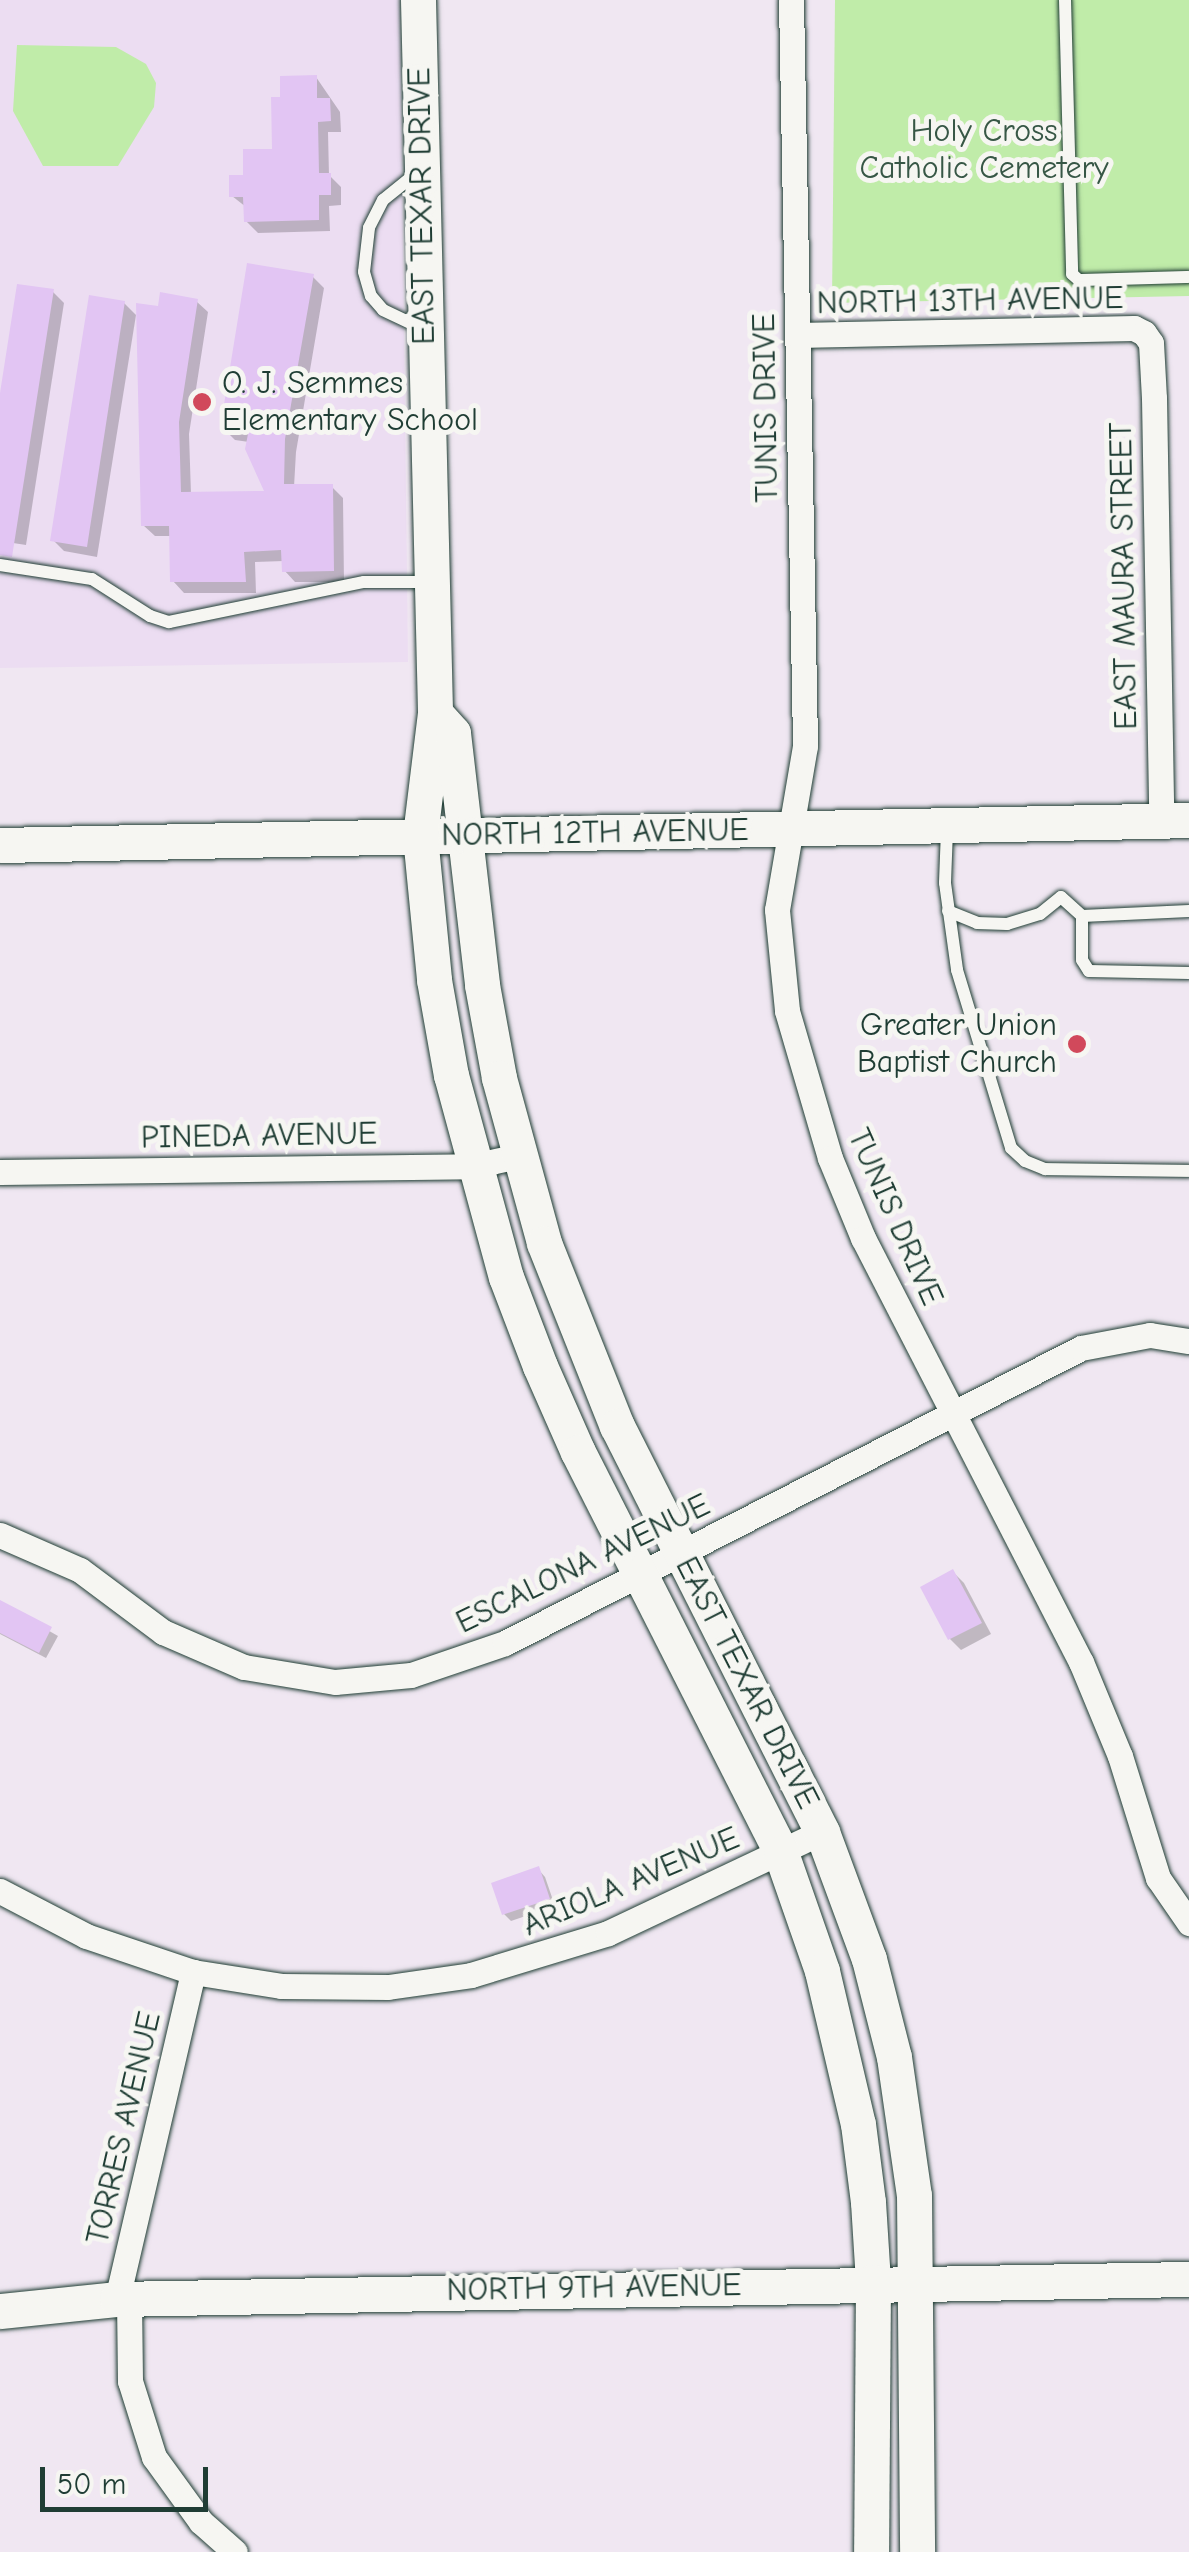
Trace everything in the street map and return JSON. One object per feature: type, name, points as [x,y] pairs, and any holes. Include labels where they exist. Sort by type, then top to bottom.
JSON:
[{"type":"street","name":"EAST TEXAR DRIVE","points":[[418,0],[435,712],[427,749],[420,836],[434,980],[473,1166],[540,1366],[781,1853],[839,2034],[863,2163],[873,2282],[871,2552]]},
{"type":"street","name":"TUNIS DRIVE","points":[[791,0],[805,746],[777,910],[779,960],[806,1086],[863,1238],[1081,1662],[1120,1756],[1158,1878],[1189,1923]]},
{"type":"street","name":"NORTH 13TH AVENUE","points":[[798,335],[1134,328],[1144,333]]},
{"type":"street","name":"EAST MAURA STREET","points":[[1144,333],[1151,343],[1175,820]]},
{"type":"street","name":"EAST TEXAR DRIVE","points":[[435,712],[453,733],[482,985],[518,1156],[575,1329],[617,1426],[822,1832],[869,1959],[894,2056],[914,2196],[918,2282],[917,2552]]},
{"type":"street","name":"NORTH 12TH AVENUE","points":[[0,845],[1175,820]]},
{"type":"street","name":"PINEDA AVENUE","points":[[0,1172],[473,1166],[518,1156]]},
{"type":"street","name":"ESCALONA AVENUE","points":[[0,1535],[80,1570],[162,1632],[199,1651],[290,1678],[336,1682],[411,1675],[505,1642],[639,1571],[1100,1342],[1150,1335],[1189,1341]]},
{"type":"street","name":"ARIOLA AVENUE","points":[[0,1890],[86,1936],[193,1972],[333,1989],[388,1988],[472,1976],[608,1933],[822,1832]]},
{"type":"street","name":"TORRES AVENUE","points":[[193,1972],[123,2299],[130,2382],[144,2430],[176,2493],[234,2552]]},
{"type":"street","name":"NORTH 9TH AVENUE","points":[[0,2311],[123,2299],[1189,2279]]},
{"type":"lane","points":[[1065,0],[1072,274],[1080,280],[1189,278]]},
{"type":"lane","points":[[421,169],[384,200],[369,228],[364,272],[371,296],[382,310],[424,329]]},
{"type":"lane","points":[[0,565],[92,579],[150,616],[169,622],[364,582],[429,582]]},
{"type":"lane","points":[[947,826],[948,911],[956,970],[1001,1123],[1016,1156],[1045,1169],[1189,1171]]},
{"type":"lane","points":[[948,911],[977,923],[1008,924],[1040,914],[1061,897],[1082,916],[1189,910]]},
{"type":"lane","points":[[1082,916],[1082,960],[1089,971],[1189,973]]},
{"type":"shaded area","name":"O. J. Semmes Elementary School","points":[[0,0],[400,0],[408,662],[0,668]]},
{"type":"green space","name":"Holy Cross Catholic Cemetery","points":[[835,0],[1189,0],[1189,296],[832,303]]},
{"type":"green space","points":[[17,45],[116,47],[146,64],[156,83],[154,107],[118,166],[43,166],[13,111]]},
{"type":"building","points":[[317,75],[317,98],[330,98],[331,121],[318,122],[319,173],[331,173],[331,195],[319,195],[319,220],[244,222],[243,197],[229,197],[229,175],[243,175],[243,149],[272,149],[271,97],[280,97],[280,76]]},
{"type":"building","points":[[247,263],[314,274],[285,439],[284,484],[333,484],[334,571],[282,572],[281,550],[244,552],[246,582],[170,582],[169,526],[141,526],[136,303],[158,306],[160,292],[198,299],[179,422],[181,492],[264,491],[245,449],[248,434],[220,429]]},
{"type":"building","points":[[17,284],[54,289],[12,557],[0,555],[0,393]]},
{"type":"building","points":[[89,295],[125,301],[87,547],[50,541]]},
{"type":"building","points":[[953,1569],[982,1623],[948,1640],[920,1587]]},
{"type":"building","points":[[0,1600],[52,1627],[39,1653],[0,1633]]},
{"type":"building","points":[[539,1866],[550,1899],[502,1915],[491,1883]]},
{"type":"place","name":"O. J. Semmes Elementary School","points":[[202,402]]},
{"type":"place","name":"Greater Union Baptist Church","points":[[1077,1044]]}]
